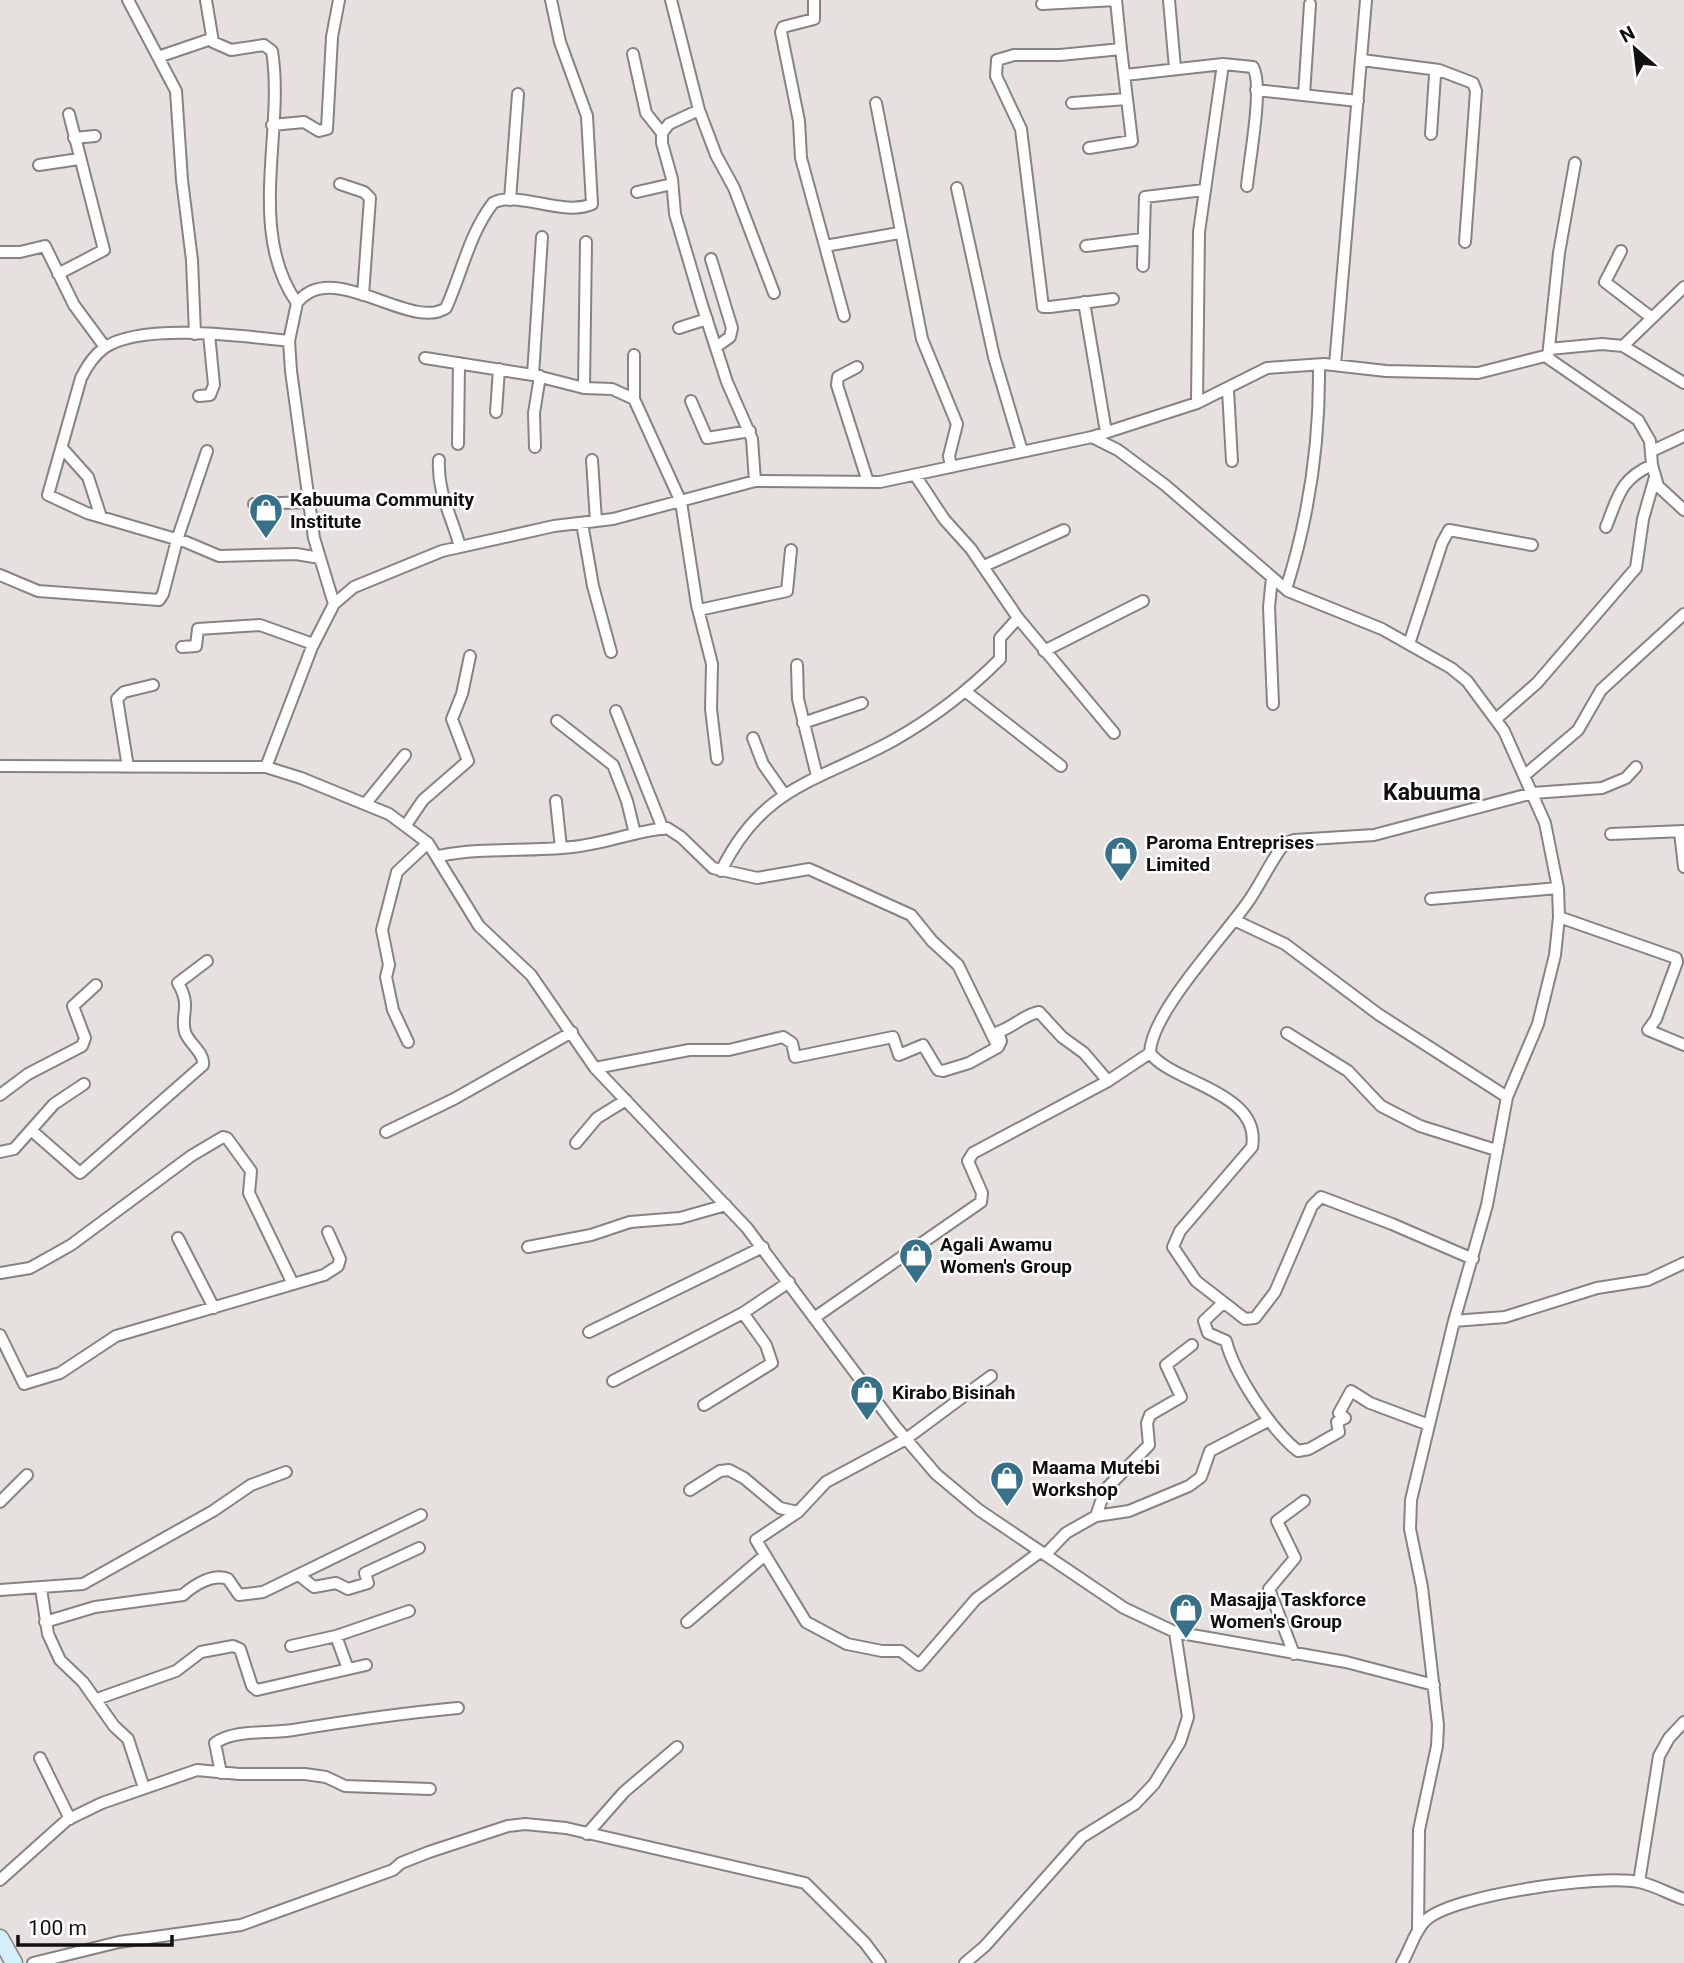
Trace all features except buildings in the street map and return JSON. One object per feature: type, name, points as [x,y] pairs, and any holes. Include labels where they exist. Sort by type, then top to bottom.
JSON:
[{"type":"street","points":[[128,0],[178,97],[182,180],[192,260],[195,334]]},
{"type":"street","points":[[206,0],[211,39]]},
{"type":"street","points":[[272,125],[304,122],[319,131],[327,128],[332,37],[339,0]]},
{"type":"street","points":[[334,604],[320,558],[308,502],[289,341],[297,303],[309,290],[327,287],[436,313],[446,308],[461,275],[473,232],[493,203],[510,200],[554,207],[590,206],[593,201],[587,116],[563,52],[551,0]]},
{"type":"street","points":[[671,0],[699,110],[716,155],[734,188],[774,293]]},
{"type":"street","points":[[814,0],[814,19],[783,27],[782,32],[799,121],[801,158],[844,316]]},
{"type":"street","points":[[1042,4],[1055,1],[1116,0],[1132,141],[1089,148]]},
{"type":"street","points":[[1168,0],[1175,68]]},
{"type":"street","points":[[1335,365],[1366,0]]},
{"type":"street","points":[[1304,95],[1310,4]]},
{"type":"street","points":[[158,57],[211,39],[231,50],[264,45],[271,48],[270,215],[284,281],[297,303]]},
{"type":"street","points":[[1113,299],[1043,307],[1040,301],[1040,274],[1021,129],[996,76],[995,64],[997,60],[1009,55],[1059,55],[1121,49]]},
{"type":"street","points":[[633,54],[646,113],[662,133],[675,214],[707,319],[731,393],[750,431],[755,481]]},
{"type":"street","points":[[1362,60],[1439,70],[1465,79],[1476,91],[1465,242]]},
{"type":"street","points":[[1198,403],[1199,232],[1223,64]]},
{"type":"street","points":[[1125,75],[1223,64],[1253,67],[1257,74],[1247,187]]},
{"type":"street","points":[[1431,134],[1435,75],[1439,70]]},
{"type":"street","points":[[1256,90],[1358,101]]},
{"type":"street","points":[[510,200],[517,94]]},
{"type":"street","points":[[1072,103],[1127,99]]},
{"type":"street","points":[[876,103],[922,339],[957,424],[949,456],[951,467]]},
{"type":"street","points":[[662,133],[669,124],[699,110]]},
{"type":"street","points":[[58,274],[104,250],[69,114]]},
{"type":"street","points":[[74,138],[95,136]]},
{"type":"street","points":[[39,165],[79,159]]},
{"type":"street","points":[[1548,353],[1559,253],[1575,163]]},
{"type":"street","points":[[340,184],[363,192],[370,198],[363,295]]},
{"type":"street","points":[[637,192],[672,184]]},
{"type":"street","points":[[957,188],[994,357],[1022,451]]},
{"type":"street","points":[[1143,265],[1144,197],[1204,190]]},
{"type":"street","points":[[825,246],[900,233]]},
{"type":"street","points":[[535,447],[534,413],[542,237]]},
{"type":"street","points":[[1086,246],[1142,240]]},
{"type":"street","points":[[584,388],[586,242]]},
{"type":"street","points":[[0,252],[20,252],[45,246],[74,304],[105,347]]},
{"type":"street","points":[[1621,251],[1605,282],[1651,318]]},
{"type":"street","points":[[711,259],[732,328],[730,337],[716,347]]},
{"type":"street","points":[[1623,346],[1684,287]]},
{"type":"street","points":[[1084,302],[1106,432]]},
{"type":"street","points":[[679,328],[707,319]]},
{"type":"street","points":[[200,396],[210,395],[214,385],[209,334]]},
{"type":"street","points":[[289,341],[209,334],[139,335],[105,347],[89,363],[81,378],[48,495],[101,517],[228,557],[296,554],[320,558]]},
{"type":"street","points":[[265,767],[313,644],[334,604],[354,587],[416,561],[460,547],[681,502],[755,481],[868,482],[915,475],[1092,436],[1198,403],[1267,368],[1335,365],[1386,371],[1478,373],[1494,371],[1548,353],[1602,344],[1623,346],[1684,383]]},
{"type":"street","points":[[1496,719],[1537,683],[1636,568],[1653,471],[1653,451],[1638,420],[1548,353]]},
{"type":"street","points":[[634,355],[635,399],[662,465],[681,502],[699,610],[712,664],[711,709],[716,759]]},
{"type":"street","points":[[425,358],[537,376],[584,388],[612,389],[635,399]]},
{"type":"street","points":[[458,444],[459,363]]},
{"type":"street","points":[[1286,589],[1300,545],[1312,469],[1319,416],[1319,365]]},
{"type":"street","points":[[857,367],[838,377],[837,385],[868,482]]},
{"type":"street","points":[[496,412],[499,369]]},
{"type":"street","points":[[1228,390],[1232,461]]},
{"type":"street","points":[[691,401],[707,438],[750,431]]},
{"type":"street","points":[[1092,436],[1118,450],[1165,485],[1286,589],[1317,605],[1382,629],[1451,668],[1467,681],[1496,719],[1525,775],[1545,823],[1558,887],[1559,917],[1545,1000],[1507,1097],[1487,1205],[1454,1321],[1414,1485],[1409,1520],[1434,1685],[1437,1745],[1416,1857],[1418,1931]]},
{"type":"street","points":[[1653,451],[1667,441],[1684,436]]},
{"type":"street","points":[[62,448],[88,477],[101,517]]},
{"type":"street","points":[[0,575],[38,591],[159,600],[207,451]]},
{"type":"street","points":[[439,460],[443,505],[454,525],[460,547]]},
{"type":"street","points":[[592,460],[596,521]]},
{"type":"street","points":[[1653,471],[1658,486],[1684,510]]},
{"type":"street","points":[[1606,527],[1624,483],[1631,475],[1653,471]]},
{"type":"street","points":[[915,475],[944,519],[984,566],[1018,618],[1114,733]]},
{"type":"street","points":[[254,504],[308,502]]},
{"type":"street","points":[[582,523],[593,586],[611,652]]},
{"type":"street","points":[[984,566],[1065,530]]},
{"type":"street","points":[[1409,644],[1442,543],[1449,530],[1532,545]]},
{"type":"street","points":[[699,610],[787,591],[791,550]]},
{"type":"street","points":[[1272,577],[1269,607],[1273,704]]},
{"type":"street","points":[[1044,651],[1143,601]]},
{"type":"street","points":[[1525,775],[1578,730],[1601,690],[1684,614]]},
{"type":"street","points":[[721,871],[735,842],[749,824],[784,794],[894,740],[965,691],[1000,659],[1000,638],[1018,618]]},
{"type":"street","points":[[182,648],[195,646],[198,629],[227,629],[252,624],[274,628],[313,644]]},
{"type":"street","points":[[406,825],[423,800],[468,761],[452,719],[462,694],[470,656]]},
{"type":"street","points":[[797,665],[803,723],[817,776]]},
{"type":"street","points":[[128,767],[117,699],[124,692],[153,685]]},
{"type":"street","points":[[965,691],[1061,766]]},
{"type":"street","points":[[803,723],[862,703]]},
{"type":"street","points":[[616,711],[663,829]]},
{"type":"street","points":[[557,721],[613,765],[627,801],[635,834]]},
{"type":"street","points":[[753,738],[763,764],[784,794]]},
{"type":"street","points":[[366,803],[405,755]]},
{"type":"street","points":[[0,766],[265,767],[366,803],[406,825],[439,856],[480,926],[531,975],[595,1068],[764,1247],[906,1439],[957,1492],[1124,1608],[1175,1632],[1364,1666],[1434,1685]]},
{"type":"street","points":[[814,1318],[981,1202],[982,1193],[968,1161],[973,1153],[1108,1081],[1150,1053],[1155,1033],[1175,1000],[1234,919],[1280,849],[1289,841],[1374,835],[1434,822],[1533,793],[1602,788],[1626,778],[1636,767]]},
{"type":"street","points":[[556,801],[561,848]]},
{"type":"street","points":[[439,856],[475,850],[561,848],[663,829],[675,832],[707,864],[721,871],[757,878],[809,869],[911,915],[932,941],[958,965],[998,1047]]},
{"type":"street","points":[[1611,834],[1682,832],[1684,867]]},
{"type":"street","points":[[408,1042],[393,1010],[386,977],[389,965],[382,930],[397,872],[428,843]]},
{"type":"street","points":[[1431,900],[1558,887]]},
{"type":"street","points":[[1559,917],[1676,958],[1677,962],[1663,1001],[1648,1030],[1684,1045]]},
{"type":"street","points":[[1234,919],[1285,944],[1378,1014],[1507,1097]]},
{"type":"street","points":[[31,1130],[73,1170],[83,1172],[203,1065],[204,1059],[185,1032],[187,1001],[178,983],[207,961]]},
{"type":"street","points":[[0,1095],[20,1078],[82,1046],[85,1038],[73,1006],[96,985]]},
{"type":"street","points":[[595,1068],[689,1051],[729,1050],[783,1037],[792,1043],[795,1057],[893,1037],[899,1055],[923,1045],[938,1070],[943,1071],[969,1063],[998,1047],[1001,1041],[998,1032],[1009,1030],[1027,1014],[1040,1012],[1062,1037],[1084,1053],[1108,1081]]},
{"type":"street","points":[[386,1132],[454,1099],[572,1032]]},
{"type":"street","points":[[1287,1033],[1348,1071],[1381,1106],[1420,1126],[1496,1150]]},
{"type":"street","points":[[1150,1053],[1237,1106],[1251,1133],[1252,1147],[1180,1231],[1172,1247],[1196,1281],[1245,1320],[1255,1318],[1270,1301],[1312,1206],[1321,1197],[1473,1259]]},
{"type":"street","points":[[0,1152],[14,1149],[54,1104],[83,1084]]},
{"type":"street","points":[[576,1143],[597,1118],[626,1100]]},
{"type":"street","points":[[0,1273],[30,1268],[71,1245],[191,1156],[223,1137],[228,1138],[250,1168],[250,1193],[292,1283]]},
{"type":"street","points":[[528,1247],[591,1235],[630,1222],[680,1218],[726,1205]]},
{"type":"street","points":[[0,1335],[24,1384],[29,1384],[76,1365],[116,1336],[292,1283],[314,1279],[338,1266],[339,1255],[328,1233]]},
{"type":"street","points":[[178,1238],[214,1308]]},
{"type":"street","points":[[589,1332],[764,1247]]},
{"type":"street","points":[[1454,1321],[1505,1317],[1597,1288],[1640,1282],[1684,1263]]},
{"type":"street","points":[[613,1381],[743,1313],[789,1282]]},
{"type":"street","points":[[1222,1304],[1205,1321],[1208,1333],[1226,1340],[1232,1363],[1268,1421],[1295,1450],[1305,1451],[1339,1432],[1337,1422],[1345,1418],[1339,1413],[1341,1406],[1351,1391],[1370,1404],[1429,1425]]},
{"type":"street","points":[[705,1405],[772,1363],[766,1345],[743,1313]]},
{"type":"street","points":[[1096,1516],[1105,1490],[1149,1446],[1147,1423],[1150,1415],[1181,1397],[1166,1365],[1192,1345]]},
{"type":"street","points":[[991,1376],[906,1439],[826,1482],[799,1511],[757,1538],[764,1556],[801,1615],[814,1628],[847,1644],[881,1651],[901,1651],[919,1665],[976,1599],[1066,1533],[1096,1516],[1129,1511],[1189,1486],[1201,1476],[1210,1451],[1268,1421]]},
{"type":"street","points":[[690,1490],[720,1471],[729,1470],[744,1478],[780,1508],[799,1511]]},
{"type":"street","points":[[0,1590],[78,1586],[92,1581],[225,1504],[251,1485],[286,1472]]},
{"type":"street","points":[[0,1502],[27,1475]]},
{"type":"street","points":[[1294,1654],[1269,1590],[1295,1558],[1277,1521],[1304,1501]]},
{"type":"street","points":[[45,1622],[95,1607],[183,1595],[193,1587],[219,1577],[228,1579],[237,1594],[243,1596],[262,1592],[300,1576],[421,1515]]},
{"type":"street","points":[[300,1576],[314,1587],[336,1583],[348,1589],[368,1583],[365,1573],[419,1548]]},
{"type":"street","points":[[687,1622],[764,1556]]},
{"type":"street","points":[[41,1589],[45,1622],[60,1660],[97,1699],[114,1726],[128,1739],[144,1788]]},
{"type":"street","points":[[291,1646],[336,1636],[410,1611]]},
{"type":"street","points":[[965,1963],[985,1946],[1082,1837],[1135,1804],[1154,1784],[1181,1742],[1188,1717],[1175,1632]]},
{"type":"street","points":[[336,1636],[348,1669]]},
{"type":"street","points":[[97,1699],[176,1671],[201,1652],[233,1646],[240,1649],[252,1686],[257,1690],[366,1665]]},
{"type":"street","points":[[221,1773],[215,1743],[228,1735],[282,1731],[371,1716],[458,1707]]},
{"type":"street","points":[[1639,1882],[1659,1756],[1669,1738],[1684,1722]]},
{"type":"street","points":[[587,1833],[624,1792],[677,1747]]},
{"type":"street","points":[[40,1758],[70,1819]]},
{"type":"street","points":[[0,1880],[40,1841],[70,1819],[144,1788],[197,1770],[221,1773],[304,1774],[326,1777],[345,1786],[430,1789]]},
{"type":"street","points":[[33,1963],[119,1942],[241,1926],[393,1870],[401,1863],[429,1852],[508,1826],[544,1825],[805,1883],[865,1942],[880,1963]]},
{"type":"street","points":[[1402,1963],[1427,1919],[1533,1886],[1569,1882],[1639,1882],[1684,1899]]},
{"type":"street","points":[[0,1938],[14,1963]]},
{"type":"place","name":"Kabuuma Community Institute","points":[[266,540]]},
{"type":"place","name":"Paroma Entreprises Limited","points":[[1121,883]]},
{"type":"place","name":"Agali Awamu Women's Group","points":[[916,1285]]},
{"type":"place","name":"Kirabo Bisinah","points":[[867,1422]]},
{"type":"place","name":"Maama Mutebi Workshop","points":[[1007,1508]]},
{"type":"place","name":"Masajja Taskforce Women's Group","points":[[1186,1640]]},
{"type":"district","name":"Kabuuma","points":[[1432,792]]}]
